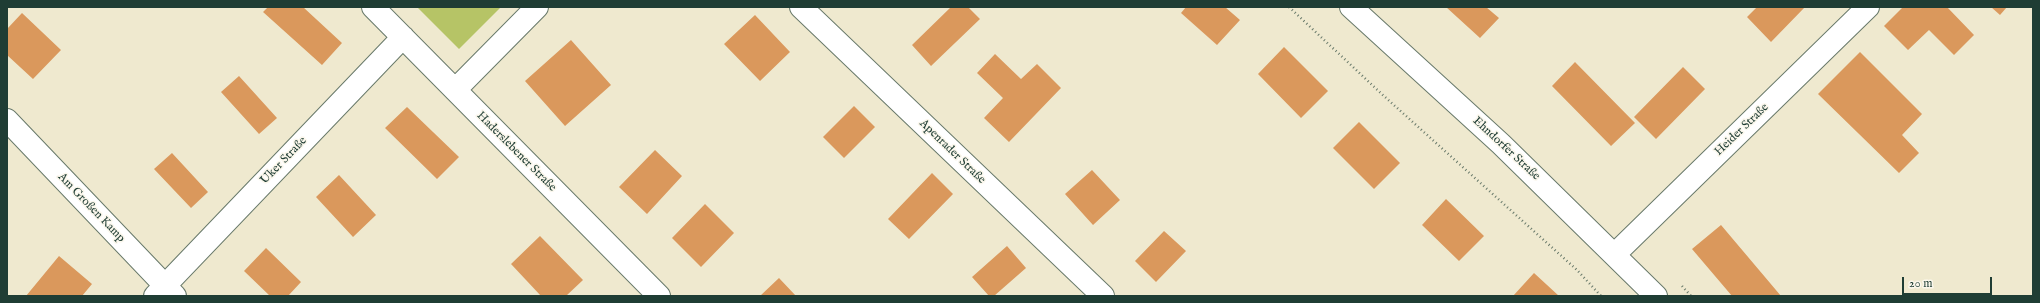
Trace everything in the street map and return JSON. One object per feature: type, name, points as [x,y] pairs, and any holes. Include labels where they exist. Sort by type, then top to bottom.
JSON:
[{"type":"street","name":"Haderslebener Straße","points":[[373,7],[659,296]]},
{"type":"street","points":[[455,90],[537,7]]},
{"type":"street","name":"Apenrader Straße","points":[[801,7],[1103,296]]},
{"type":"street","name":"Ehndorfer Straße","points":[[1351,7],[1501,144],[1615,254],[1656,296]]},
{"type":"street","name":"Heider Straße","points":[[1615,254],[1868,7]]},
{"type":"street","name":"Uker Straße","points":[[165,292],[403,37]]},
{"type":"street","name":"Am Großen Kamp","points":[[7,120],[165,292]]},
{"type":"path","points":[[1289,7],[1385,97],[1577,270],[1601,296]]},
{"type":"green space","points":[[417,7],[501,7],[459,49]]},
{"type":"building","points":[[268,7],[303,7],[342,43],[322,65],[263,12]]},
{"type":"building","points":[[951,7],[968,7],[980,19],[931,66],[912,45]]},
{"type":"building","points":[[1186,7],[1225,7],[1240,20],[1217,45],[1181,13]]},
{"type":"building","points":[[1446,7],[1486,7],[1499,18],[1480,38]]},
{"type":"building","points":[[1757,7],[1805,7],[1771,42],[1747,17]]},
{"type":"building","points":[[1903,7],[1947,7],[1974,35],[1954,55],[1929,30],[1908,50],[1884,26]]},
{"type":"building","points":[[1991,7],[2007,7],[2000,15]]},
{"type":"building","points":[[22,13],[61,50],[33,79],[7,55],[7,29]]},
{"type":"building","points":[[755,15],[790,52],[760,81],[724,44]]},
{"type":"building","points":[[571,40],[611,85],[565,126],[525,81]]},
{"type":"building","points":[[1284,47],[1328,91],[1301,118],[1258,74]]},
{"type":"building","points":[[1860,52],[1922,114],[1902,135],[1919,153],[1899,173],[1818,94]]},
{"type":"building","points":[[995,54],[1021,79],[1037,64],[1061,88],[1009,142],[984,118],[1003,98],[977,73]]},
{"type":"building","points":[[1575,62],[1635,123],[1611,146],[1552,86]]},
{"type":"building","points":[[1683,67],[1705,89],[1656,139],[1634,117]]},
{"type":"building","points":[[239,76],[277,118],[259,134],[221,92]]},
{"type":"building","points":[[854,106],[875,127],[844,158],[823,137]]},
{"type":"building","points":[[407,107],[459,157],[437,179],[385,128]]},
{"type":"building","points":[[1359,122],[1400,163],[1374,189],[1333,148]]},
{"type":"building","points":[[655,150],[682,176],[647,214],[619,187]]},
{"type":"building","points":[[172,153],[208,192],[191,208],[154,169]]},
{"type":"building","points":[[1092,170],[1120,200],[1093,225],[1065,194]]},
{"type":"building","points":[[932,173],[953,194],[909,239],[888,219]]},
{"type":"building","points":[[339,175],[376,215],[353,237],[316,197]]},
{"type":"building","points":[[1446,199],[1484,236],[1459,261],[1422,225]]},
{"type":"building","points":[[705,204],[734,233],[701,267],[672,238]]},
{"type":"building","points":[[1721,225],[1781,296],[1732,296],[1692,249]]},
{"type":"building","points":[[1164,231],[1186,251],[1156,282],[1135,261]]},
{"type":"building","points":[[540,236],[583,280],[566,296],[541,296],[511,264]]},
{"type":"building","points":[[1007,246],[1026,268],[994,296],[989,296],[972,277]]},
{"type":"building","points":[[266,248],[301,282],[288,296],[270,296],[244,271]]},
{"type":"building","points":[[59,256],[92,284],[82,296],[26,296]]},
{"type":"building","points":[[1534,273],[1559,296],[1513,296]]},
{"type":"building","points":[[779,278],[796,296],[760,296]]}]
